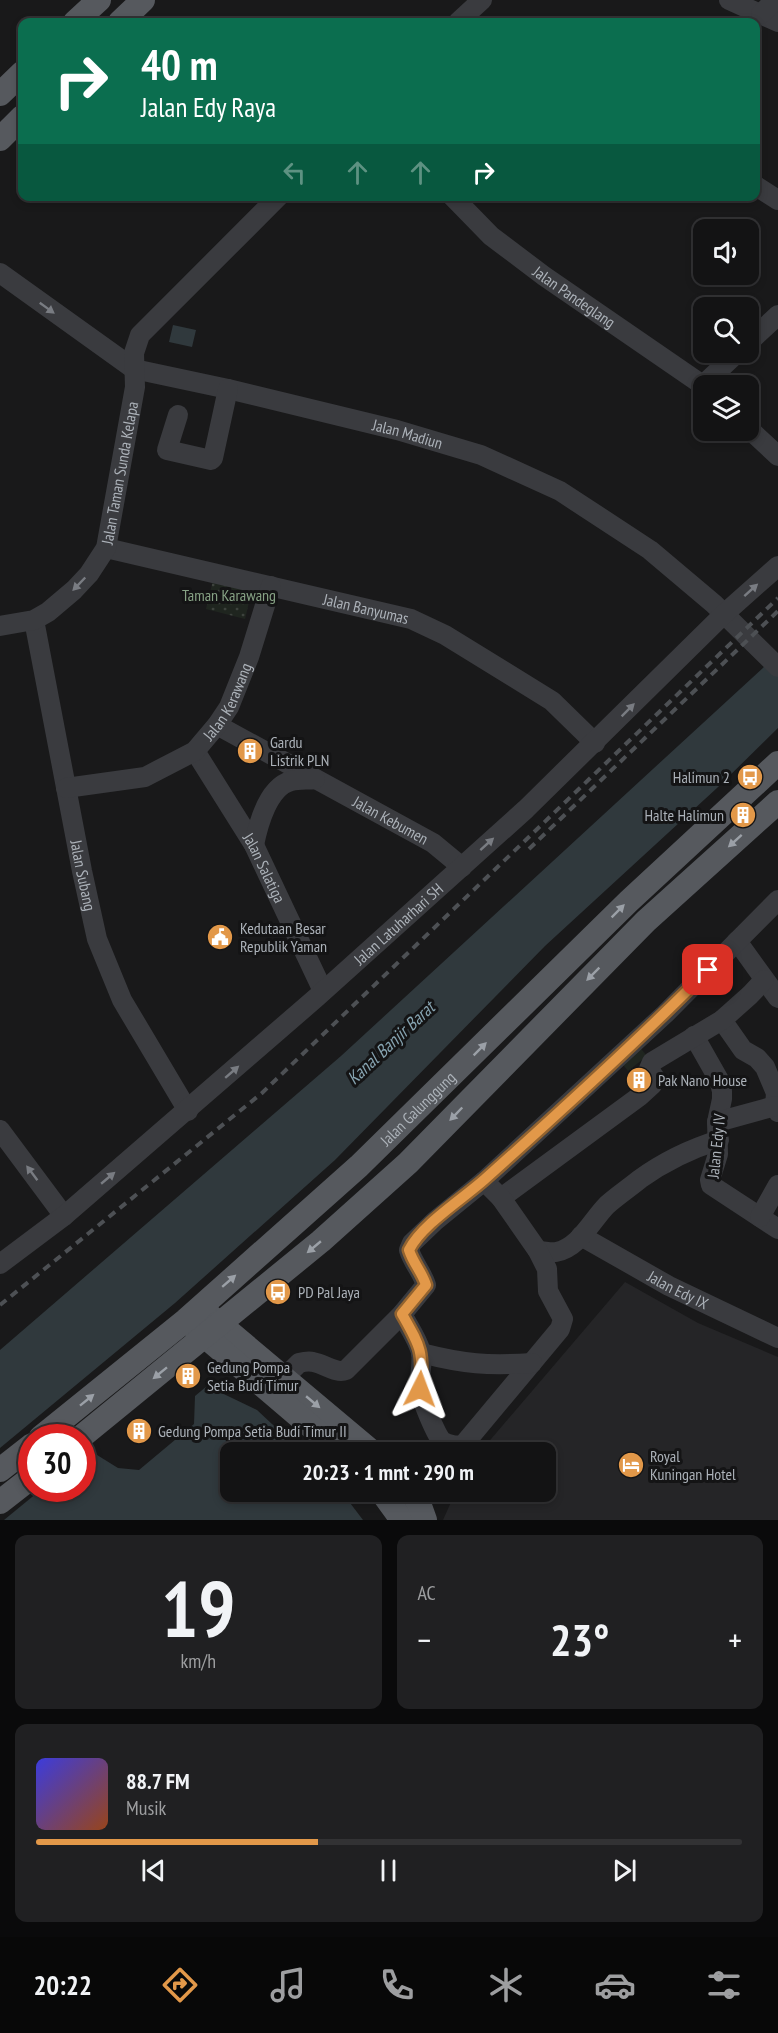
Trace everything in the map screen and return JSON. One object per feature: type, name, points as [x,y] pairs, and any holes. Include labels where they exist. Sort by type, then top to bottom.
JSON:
[{"type":"main road","points":[[79,18],[99,0]]},
{"type":"main road","points":[[124,18],[143,0]]},
{"type":"main road","points":[[0,94],[18,77]]},
{"type":"main road","points":[[0,139],[18,121]]},
{"type":"main road","name":"Jalan Galunggung","points":[[57,1424],[193,1313],[359,1166],[629,900],[778,763]]},
{"type":"main road","name":"Jalan Galunggung","points":[[96,1425],[321,1241],[408,1163],[646,921],[778,802]]},
{"type":"main road","points":[[548,981],[568,999]]},
{"type":"main road","points":[[193,1313],[330,1442]]},
{"type":"main road","points":[[212,1330],[284,1378],[360,1442]]},
{"type":"main road","points":[[0,1470],[18,1456]]},
{"type":"main road","points":[[0,1502],[18,1488]]},
{"type":"main road","points":[[389,1502],[402,1520]]},
{"type":"main road","points":[[416,1502],[425,1520]]},
{"type":"street","points":[[462,18],[482,0]]},
{"type":"street","points":[[729,0],[769,18],[775,0]]},
{"type":"street","points":[[760,189],[778,200]]},
{"type":"street","name":"Jalan Taman Sunda Kelapa","points":[[0,626],[34,620],[48,612],[89,574],[106,548],[135,387],[134,352],[140,335],[274,201]]},
{"type":"street","name":"Jalan Pandeglang","points":[[457,201],[491,236],[526,263],[693,377]]},
{"type":"street","name":"Jalan Madiun","points":[[0,273],[134,369],[228,388],[397,430],[481,455],[560,491],[650,550],[724,614],[778,667]]},
{"type":"street","points":[[759,333],[778,315]]},
{"type":"street","points":[[714,375],[727,363]]},
{"type":"street","points":[[178,415],[167,450],[212,460],[228,388]]},
{"type":"street","points":[[759,438],[778,456]]},
{"type":"street","name":"Jalan Banyumas","points":[[106,548],[411,619],[445,635],[552,701],[594,743]]},
{"type":"street","name":"Jalan Latuharhari SH","points":[[0,1264],[64,1216],[188,1111],[462,867],[594,743],[724,614],[778,566]]},
{"type":"street","name":"Jalan Kerawang","points":[[66,788],[145,777],[195,751],[229,707],[249,657],[271,586]]},
{"type":"street","name":"Jalan Subang","points":[[34,620],[97,939],[122,1000],[188,1111]]},
{"type":"street","name":"Jalan Kebumen","points":[[217,725],[433,843],[462,867]]},
{"type":"street","name":"Jalan Salatiga","points":[[195,751],[254,845],[323,991]]},
{"type":"street","points":[[254,845],[260,817],[273,795],[289,782],[315,779]]},
{"type":"street","points":[[284,1378],[298,1363],[313,1362],[338,1371],[346,1371],[402,1314],[426,1285],[409,1250],[412,1243],[484,1181],[665,1014],[778,900]]},
{"type":"street","points":[[737,941],[778,998]]},
{"type":"street","points":[[501,1198],[640,1096],[654,1081],[655,1078],[649,1069],[652,1062],[722,1020],[764,980]]},
{"type":"street","points":[[538,1251],[557,1252],[572,1244],[609,1203],[658,1166],[692,1149],[718,1131],[776,1109],[776,1093],[765,1067],[757,1058],[743,1050],[722,1020]]},
{"type":"street","name":"Jalan Edy IV","points":[[694,1036],[719,1080],[722,1099],[716,1164],[710,1180],[711,1185],[778,1229]]},
{"type":"street","points":[[0,1130],[64,1216]]},
{"type":"street","points":[[402,1314],[421,1353],[421,1398],[440,1439],[446,1444],[460,1446],[465,1444],[560,1329],[563,1319],[548,1291],[547,1269],[538,1251],[501,1198],[484,1181]]},
{"type":"street","points":[[760,1217],[778,1185]]},
{"type":"street","name":"Jalan Edy IX","points":[[580,1236],[669,1286],[778,1338]]},
{"type":"street","points":[[421,1353],[471,1365],[532,1363]]},
{"type":"shaded area","points":[[625,1282],[698,1323],[778,1357],[778,1520],[443,1520],[451,1502],[556,1502],[556,1442],[489,1442]]},
{"type":"green space","name":"Taman Karawang","points":[[215,572],[254,581],[245,619],[206,609]]},
{"type":"green space","points":[[638,1045],[647,1056],[628,1071],[619,1060]]},
{"type":"water","points":[[173,325],[196,330],[192,347],[169,342]]},
{"type":"water","name":"Kanal Banjir Barat","points":[[778,654],[778,728],[717,788],[545,946],[335,1160],[175,1303],[29,1424],[18,1424],[18,1433],[0,1448],[0,1350],[341,1056]]},
{"type":"water","points":[[207,1386],[257,1410],[291,1442],[220,1442],[220,1502],[349,1502],[363,1520],[4,1520],[26,1502],[96,1502],[96,1454],[118,1468],[139,1470],[194,1424],[195,1396]]},
{"type":"railway","points":[[0,1305],[262,1093],[778,598]]},
{"type":"railway","points":[[529,849],[778,611]]},
{"type":"place","name":"Gardu Listrik PLN","points":[[250,751]]},
{"type":"place","name":"Halimun 2","points":[[750,777]]},
{"type":"place","name":"Halte Halimun","points":[[743,815]]},
{"type":"place","name":"Kedutaan Besar Republik Yaman","points":[[220,937]]},
{"type":"place","name":"Pak Nano House","points":[[639,1080]]},
{"type":"place","name":"PD Pal Jaya","points":[[278,1292]]},
{"type":"place","name":"Gedung Pompa Setia Budi Timur","points":[[188,1376]]},
{"type":"place","name":"Gedung Pompa Setia Budi Timur II","points":[[139,1431]]},
{"type":"place","name":"Royal Kuningan Hotel","points":[[631,1465]]},
{"type":"route","points":[[420,1389],[421,1353],[402,1314],[426,1285],[411,1256],[409,1250],[412,1243],[484,1181],[665,1014],[708,970]]}]
